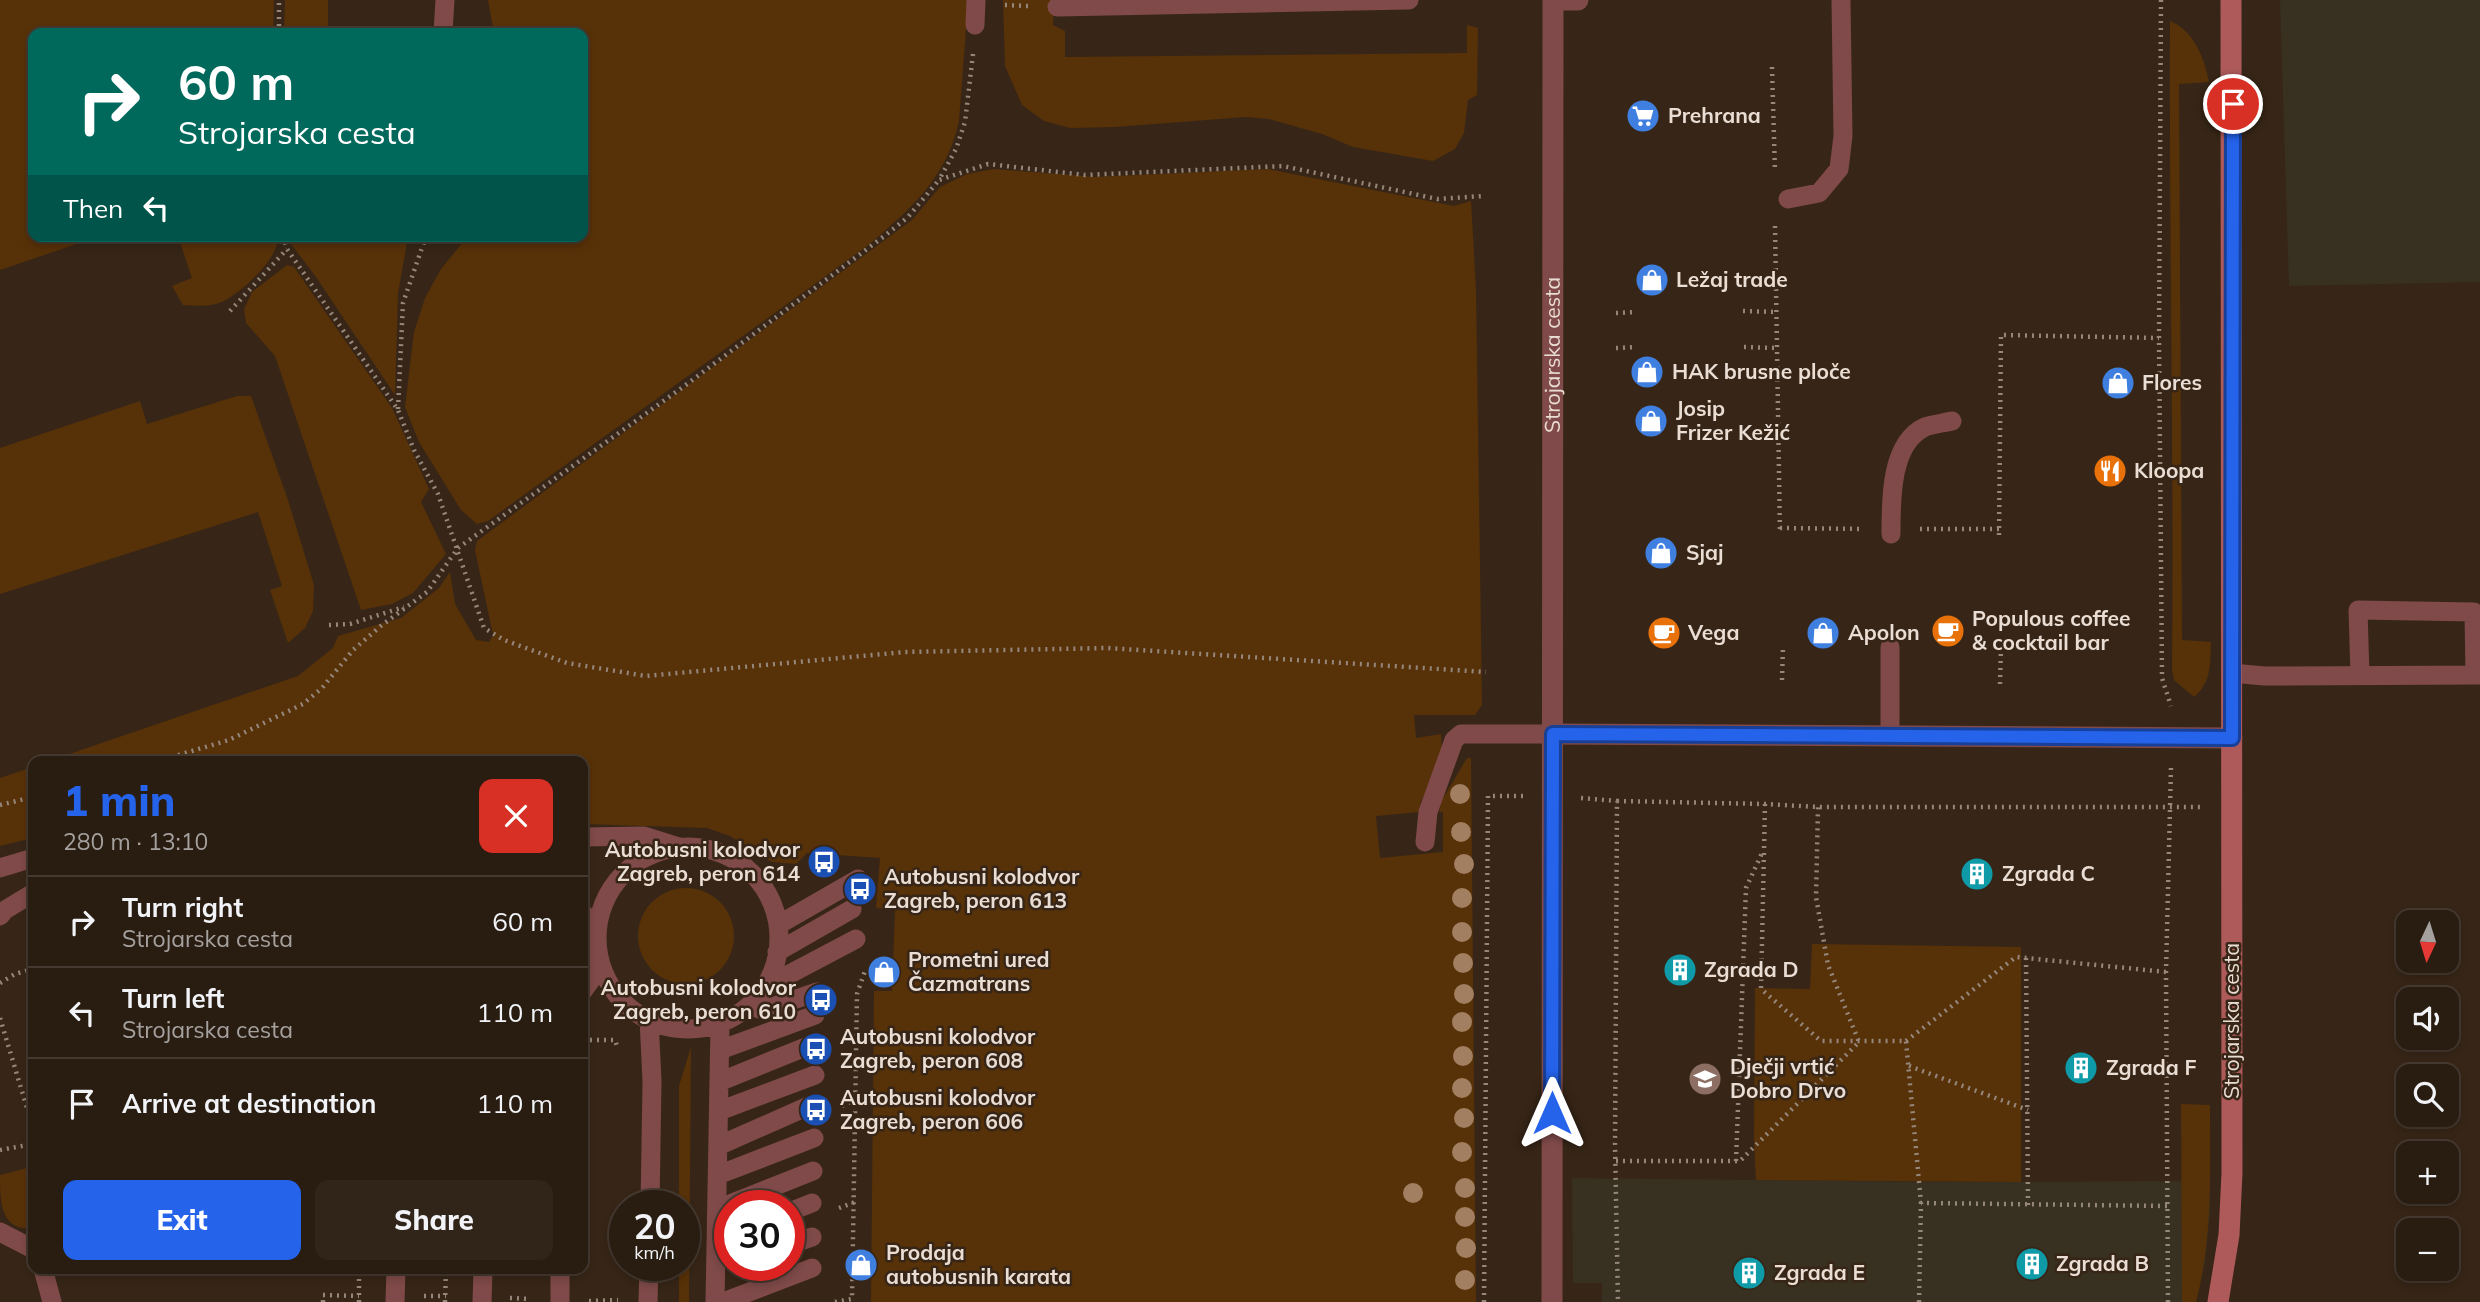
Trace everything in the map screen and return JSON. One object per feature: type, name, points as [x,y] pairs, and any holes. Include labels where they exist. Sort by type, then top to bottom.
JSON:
[{"type":"street","points":[[1553,0],[1578,0]]},
{"type":"street","name":"Strojarska cesta","points":[[1552,1302],[1553,0]]},
{"type":"street","name":"Strojarska cesta","points":[[2218,1302],[2229,1235],[2232,1173],[2231,0]]},
{"type":"street","points":[[1553,734],[2232,738]]},
{"type":"lane","points":[[443,28],[445,0]]},
{"type":"lane","points":[[1056,7],[1178,2],[1409,0]]},
{"type":"lane","points":[[1543,0],[1553,0]]},
{"type":"lane","points":[[1788,199],[1819,193],[1839,169],[1843,136],[1841,0]]},
{"type":"lane","points":[[975,25],[976,2]]},
{"type":"lane","points":[[1891,534],[1895,467],[1906,442],[1925,427],[1952,421]]},
{"type":"lane","points":[[2232,673],[2264,676],[2477,675],[2474,612],[2358,610],[2360,675]]},
{"type":"lane","points":[[1890,647],[1890,736]]},
{"type":"lane","points":[[1425,842],[1429,811],[1454,740],[1461,734],[1553,734]]},
{"type":"lane","points":[[588,837],[644,836],[680,848]]},
{"type":"lane","points":[[767,986],[777,953],[778,925],[770,900],[759,881],[743,865],[718,850],[698,846],[680,848],[641,860],[629,867],[610,888],[590,943],[605,978],[615,993],[649,1020],[684,1026],[720,1024],[750,1006],[767,986],[856,939]]},
{"type":"lane","points":[[0,868],[28,860]]},
{"type":"lane","points":[[778,925],[858,879]]},
{"type":"lane","points":[[0,916],[28,896]]},
{"type":"lane","points":[[777,953],[852,909]]},
{"type":"lane","points":[[588,984],[598,962]]},
{"type":"lane","points":[[750,1006],[763,1010],[817,992]]},
{"type":"lane","points":[[720,1050],[815,1015]]},
{"type":"lane","points":[[649,1020],[653,1081],[650,1190]]},
{"type":"lane","points":[[718,1190],[720,1024]]},
{"type":"lane","points":[[719,1082],[813,1044]]},
{"type":"lane","points":[[719,1111],[815,1075]]},
{"type":"lane","points":[[718,1146],[813,1104]]},
{"type":"lane","points":[[718,1175],[814,1138]]},
{"type":"lane","points":[[765,1190],[813,1171]]},
{"type":"lane","points":[[805,1206],[812,1203]]},
{"type":"lane","points":[[0,1232],[28,1246]]},
{"type":"lane","points":[[805,1239],[812,1237]]},
{"type":"lane","points":[[723,1302],[812,1268]]},
{"type":"lane","points":[[44,1274],[52,1302]]},
{"type":"lane","points":[[395,1302],[396,1274]]},
{"type":"lane","points":[[482,1302],[483,1274]]},
{"type":"lane","points":[[560,1274],[560,1302]]},
{"type":"lane","points":[[639,1301],[645,1281]]},
{"type":"lane","points":[[715,1302],[716,1281]]},
{"type":"path","points":[[279,0],[279,28]]},
{"type":"path","points":[[2161,0],[2159,338],[2162,678],[2171,709]]},
{"type":"path","points":[[976,2],[1056,7]]},
{"type":"path","points":[[175,756],[229,740],[303,704],[322,688],[353,650],[427,592],[458,548],[683,387],[908,217],[939,180],[956,149],[965,122],[975,25]]},
{"type":"path","points":[[1772,67],[1775,175]]},
{"type":"path","points":[[939,180],[988,164],[1085,175],[1283,166],[1437,198],[1483,196]]},
{"type":"path","points":[[1775,216],[1780,534]]},
{"type":"path","points":[[285,242],[287,249],[398,410],[414,450],[438,494],[484,628],[504,640],[567,663],[646,676],[905,652],[1107,648],[1486,672]]},
{"type":"path","points":[[398,410],[403,303],[424,242]]},
{"type":"path","points":[[230,311],[287,249]]},
{"type":"path","points":[[1743,311],[1777,312]]},
{"type":"path","points":[[1616,313],[1636,312]]},
{"type":"path","points":[[2000,535],[2001,335],[2159,338]]},
{"type":"path","points":[[1616,348],[1636,347]]},
{"type":"path","points":[[1744,347],[1777,348]]},
{"type":"path","points":[[329,625],[350,624],[412,604]]},
{"type":"path","points":[[1782,680],[1783,646]]},
{"type":"path","points":[[2000,684],[2001,647]]},
{"type":"path","points":[[2168,1302],[2166,972],[2171,766]]},
{"type":"path","points":[[1483,1302],[1488,796],[1534,796]]},
{"type":"path","points":[[1569,797],[1818,807],[2211,808]]},
{"type":"path","points":[[0,805],[28,798]]},
{"type":"path","points":[[1618,801],[1618,1302]]},
{"type":"path","points":[[1765,804],[1761,989],[1821,1041],[1906,1041],[2016,957],[2166,972]]},
{"type":"path","points":[[1818,807],[1818,911],[1828,965],[1859,1042]]},
{"type":"path","points":[[1736,1161],[1746,888],[1764,849]]},
{"type":"path","points":[[2026,958],[2028,1205]]},
{"type":"path","points":[[835,1302],[852,1299],[857,994],[868,963]]},
{"type":"path","points":[[0,983],[28,970]]},
{"type":"path","points":[[0,1018],[28,1111]]},
{"type":"path","points":[[588,1040],[615,1040]]},
{"type":"path","points":[[1906,1041],[1921,1203],[1919,1302]]},
{"type":"path","points":[[1616,1161],[1740,1161],[1859,1042]]},
{"type":"path","points":[[1909,1066],[2028,1110]]},
{"type":"path","points":[[0,1150],[28,1145]]},
{"type":"path","points":[[1921,1203],[2169,1206]]},
{"type":"path","points":[[324,1302],[323,1295],[359,1299],[359,1274]]},
{"type":"path","points":[[445,1302],[446,1274]]},
{"type":"path","points":[[589,1300],[639,1301]]},
{"type":"shaded area","points":[[0,0],[274,0],[273,28],[28,28],[28,242],[82,242],[0,270]]},
{"type":"shaded area","points":[[285,0],[328,0],[328,28],[284,28]]},
{"type":"shaded area","points":[[488,0],[968,0],[959,121],[953,141],[936,176],[911,206],[867,246],[488,521],[477,524],[461,510],[419,442],[405,407],[414,332],[425,298],[441,269],[463,242],[588,242],[588,28],[493,28]]},
{"type":"shaded area","points":[[1003,0],[1054,0],[1053,25],[1065,31],[1065,57],[1467,53],[1467,25],[1478,28],[1477,95],[1468,100],[1464,133],[1455,149],[1433,161],[1353,147],[1322,134],[1269,119],[1246,117],[1070,128],[1044,121],[1022,105],[1005,66]]},
{"type":"shaded area","points":[[2280,0],[2480,0],[2480,282],[2289,286]]},
{"type":"shaded area","points":[[2170,21],[2192,38],[2204,63],[2209,82],[2179,84],[2182,640],[2211,642],[2207,679],[2194,697],[2174,680],[2172,670]]},
{"type":"shaded area","points":[[994,169],[1095,177],[1268,169],[1454,206],[1471,201],[1476,289],[1482,705],[1475,715],[1414,715],[1416,738],[1441,734],[1442,757],[1420,804],[1419,812],[1376,816],[1380,858],[1443,852],[1443,812],[1439,812],[1442,800],[1467,758],[1471,758],[1476,1302],[871,1302],[874,991],[892,991],[895,910],[876,908],[880,858],[807,853],[796,864],[772,862],[730,836],[707,828],[588,824],[588,756],[64,756],[298,676],[333,648],[338,636],[401,618],[439,588],[450,572],[455,604],[476,640],[489,642],[493,635],[475,550],[477,541],[912,220],[940,187],[967,174]]},
{"type":"shaded area","points":[[180,242],[277,242],[273,254],[258,274],[222,302],[213,305],[183,305],[172,286],[192,278]]},
{"type":"shaded area","points":[[407,242],[398,294],[395,395],[316,277],[291,244]]},
{"type":"shaded area","points":[[287,265],[294,267],[392,408],[429,489],[421,502],[446,554],[413,593],[392,604],[361,610],[275,356],[246,323],[244,309],[252,292]]},
{"type":"shaded area","points":[[237,396],[251,396],[287,497],[314,585],[313,611],[305,628],[288,643],[270,590],[282,586],[258,512],[0,594],[0,448],[140,401],[147,424]]},
{"type":"shaded area","points":[[28,769],[28,839],[0,846],[0,778]]},
{"type":"shaded area","points":[[686,888],[704,891],[720,902],[731,918],[734,936],[731,954],[720,970],[704,981],[686,984],[668,981],[652,970],[641,954],[638,936],[641,918],[652,902],[668,891]]},
{"type":"shaded area","points":[[1812,944],[2021,947],[2021,1182],[1756,1180],[1755,988],[1810,989]]},
{"type":"shaded area","points":[[691,1047],[690,1190],[679,1190],[679,1086]]},
{"type":"shaded area","points":[[2181,1104],[2210,1105],[2208,1229],[2196,1302],[2182,1302]]},
{"type":"shaded area","points":[[28,1168],[28,1228],[14,1225],[8,1220],[2,1204],[0,1175]]},
{"type":"shaded area","points":[[1572,1178],[1931,1182],[2210,1181],[2210,1213],[2205,1262],[2196,1302],[1602,1302],[1602,1283],[1573,1283]]},
{"type":"shaded area","points":[[679,1281],[689,1281],[689,1302],[679,1302]]},
{"type":"place","name":"Prehrana","points":[[1643,116]]},
{"type":"place","name":"Ležaj trade","points":[[1652,280]]},
{"type":"place","name":"HAK brusne ploče","points":[[1647,372]]},
{"type":"place","name":"Flores","points":[[2118,383]]},
{"type":"place","name":"Josip Frizer Kežić","points":[[1651,421]]},
{"type":"place","name":"Kloopa","points":[[2110,471]]},
{"type":"place","name":"Sjaj","points":[[1661,553]]},
{"type":"place","name":"Populous coffee & cocktail bar","points":[[1948,631]]},
{"type":"place","name":"Vega","points":[[1664,633]]},
{"type":"place","name":"Apolon","points":[[1823,633]]},
{"type":"place","name":"Autobusni kolodvor Zagreb, peron 614","points":[[824,862]]},
{"type":"place","name":"Zgrada C","points":[[1977,874]]},
{"type":"place","name":"Autobusni kolodvor Zagreb, peron 613","points":[[860,889]]},
{"type":"place","name":"Zgrada D","points":[[1680,970]]},
{"type":"place","name":"Prometni ured Čazmatrans","points":[[884,972]]},
{"type":"place","name":"Autobusni kolodvor Zagreb, peron 610","points":[[821,1000]]},
{"type":"place","name":"Autobusni kolodvor Zagreb, peron 608","points":[[816,1049]]},
{"type":"place","name":"Zgrada F","points":[[2081,1068]]},
{"type":"place","name":"Dječji vrtić Dobro Drvo","points":[[1705,1079]]},
{"type":"place","name":"Autobusni kolodvor Zagreb, peron 606","points":[[816,1110]]},
{"type":"place","name":"Zgrada B","points":[[2032,1264]]},
{"type":"place","name":"Prodaja autobusnih karata","points":[[861,1265]]},
{"type":"place","name":"Zgrada E","points":[[1749,1273]]},
{"type":"route","points":[[1552,1113],[1553,734],[2232,738],[2233,104]]}]
